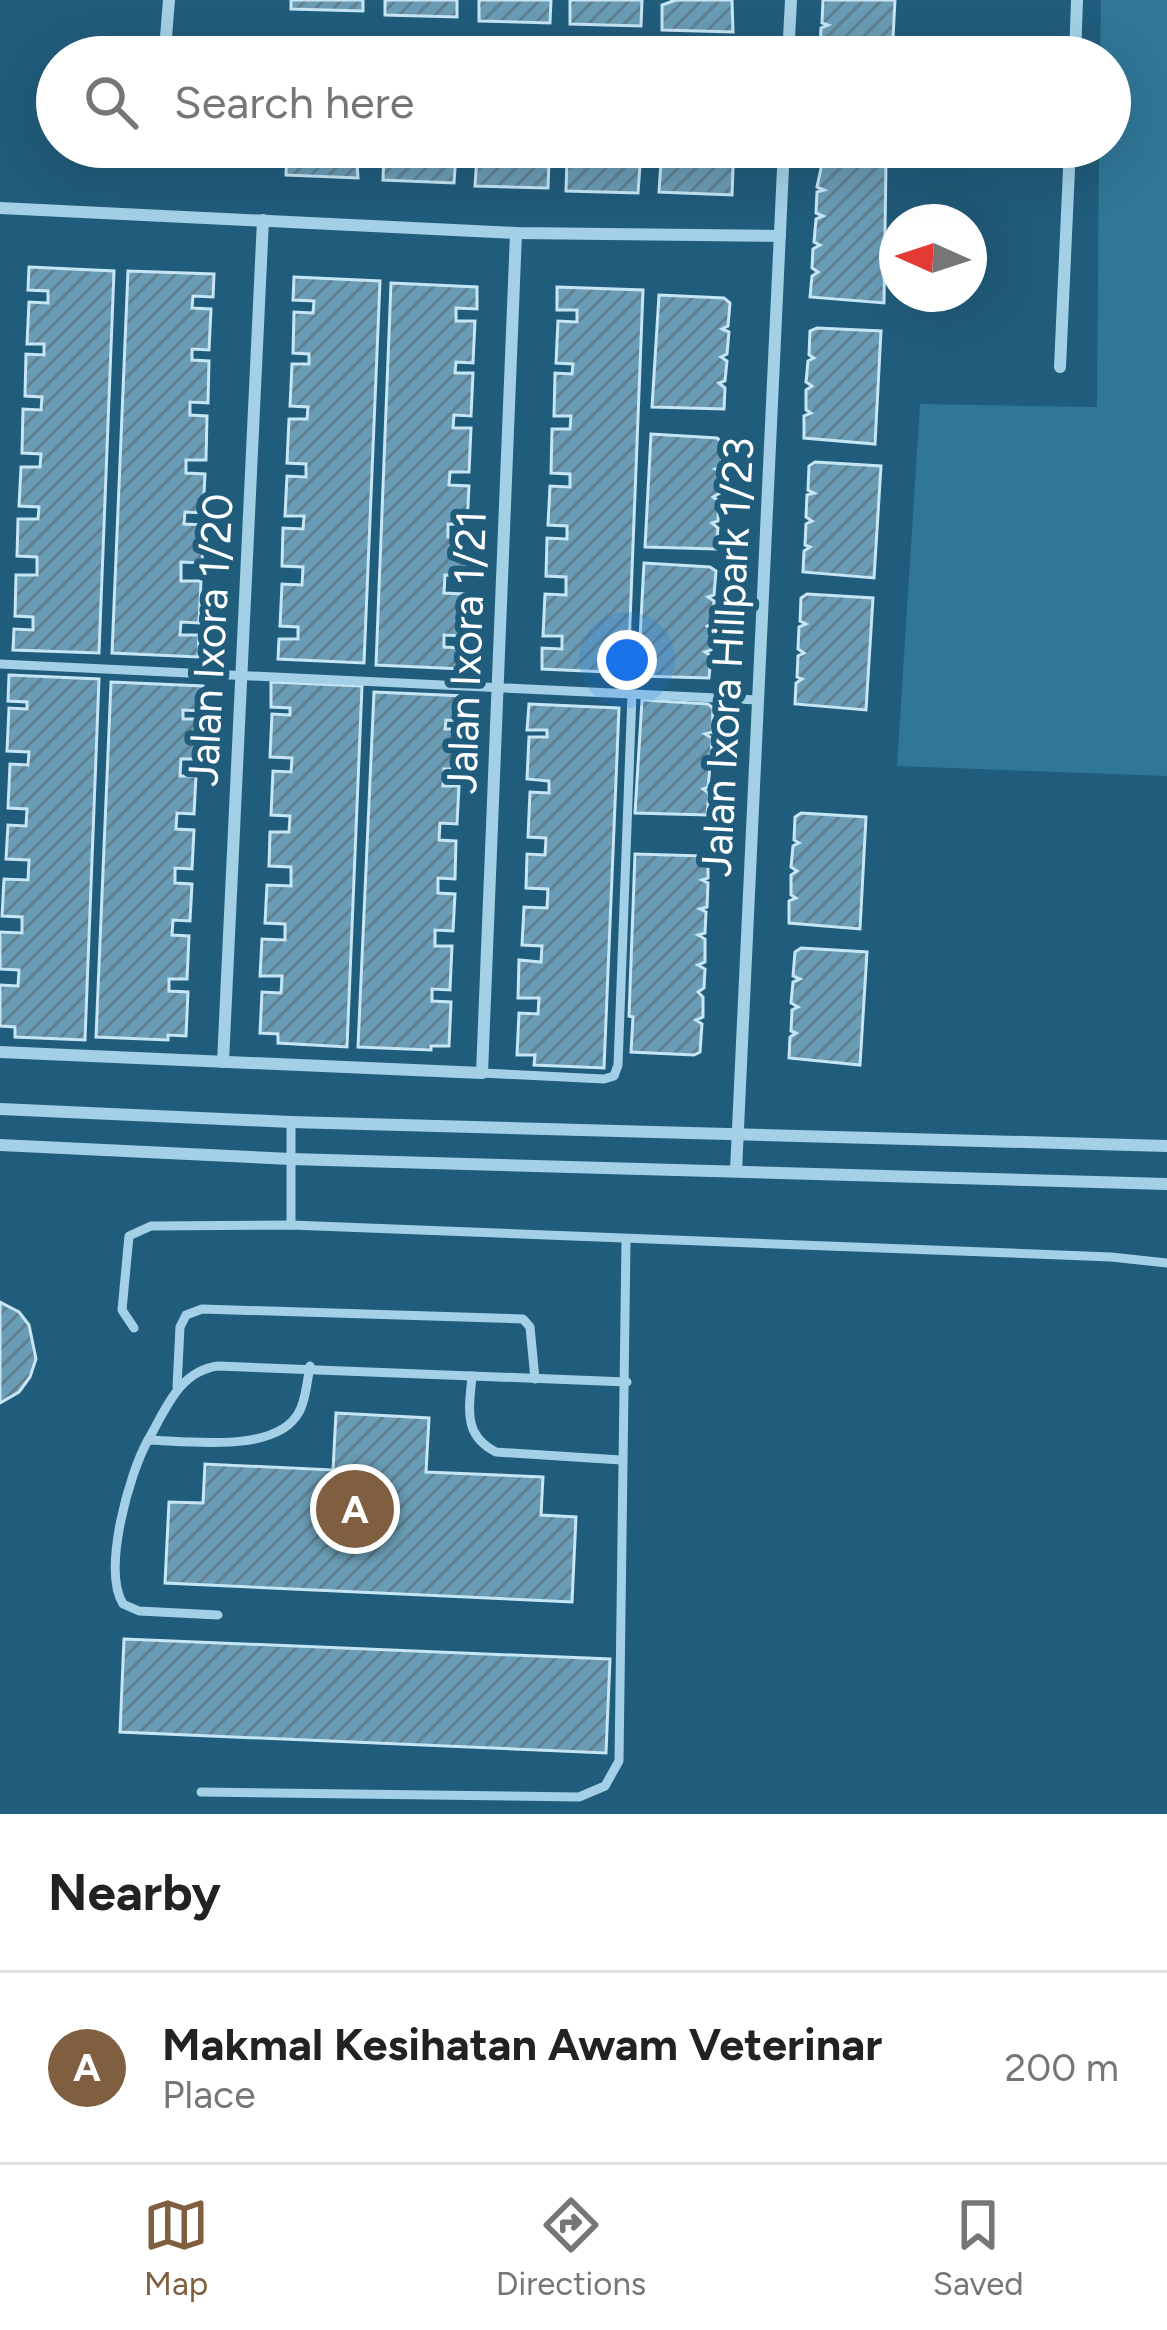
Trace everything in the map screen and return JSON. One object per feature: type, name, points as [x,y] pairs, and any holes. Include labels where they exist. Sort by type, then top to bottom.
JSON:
[{"type":"street","points":[[166,36],[170,0]]},
{"type":"street","points":[[789,36],[791,0]]},
{"type":"street","points":[[1076,36],[1077,0]]},
{"type":"street","name":"Jalan Ixora Hillpark 1/23","points":[[736,1171],[783,168]]},
{"type":"street","points":[[1060,367],[1069,168]]},
{"type":"street","points":[[0,208],[516,232],[780,236]]},
{"type":"street","name":"Jalan Ixora 1/20","points":[[224,1062],[262,220]]},
{"type":"street","name":"Jalan Ixora 1/21","points":[[482,1073],[516,232]]},
{"type":"street","points":[[0,1052],[482,1073]]},
{"type":"street","points":[[0,1109],[291,1122],[1167,1146]]},
{"type":"street","points":[[0,1145],[291,1159],[1167,1184]]},
{"type":"lane","points":[[0,664],[758,700]]},
{"type":"lane","points":[[482,1073],[614,1076],[632,694]]},
{"type":"lane","points":[[291,1122],[291,1225]]},
{"type":"lane","points":[[134,1328],[122,1310],[129,1236],[151,1226],[291,1225],[1167,1263]]},
{"type":"lane","points":[[201,1792],[579,1797],[604,1786],[619,1761],[626,1240]]},
{"type":"lane","points":[[177,1390],[180,1327],[186,1315],[202,1309],[524,1319],[530,1328],[535,1379]]},
{"type":"lane","points":[[218,1615],[139,1611],[123,1604],[116,1593],[130,1480],[177,1390],[194,1372],[204,1367],[310,1366],[627,1382]]},
{"type":"lane","points":[[148,1440],[271,1437],[289,1426],[300,1411],[310,1366]]},
{"type":"lane","points":[[472,1376],[472,1436],[496,1453],[621,1460]]},
{"type":"shaded area","points":[[1101,0],[1167,0],[1167,776],[897,766],[920,404],[1097,407],[1099,168],[1131,168],[1131,36],[1100,36]]},
{"type":"building","points":[[291,0],[363,0],[363,11],[291,9]]},
{"type":"building","points":[[385,0],[457,0],[457,17],[385,15]]},
{"type":"building","points":[[479,0],[551,0],[550,23],[479,21]]},
{"type":"building","points":[[570,0],[642,0],[641,26],[570,24]]},
{"type":"building","points":[[670,0],[732,0],[733,32],[662,30],[662,5]]},
{"type":"building","points":[[823,0],[895,0],[893,36],[821,36],[821,28],[828,25],[822,23]]},
{"type":"building","points":[[286,168],[357,168],[358,178],[286,175]]},
{"type":"building","points":[[383,168],[455,168],[454,183],[383,180]]},
{"type":"building","points":[[476,168],[549,168],[548,188],[475,186]]},
{"type":"building","points":[[567,168],[640,168],[638,193],[566,191]]},
{"type":"building","points":[[661,168],[733,168],[732,195],[659,192]]},
{"type":"building","points":[[821,168],[886,168],[885,204],[879,204],[879,303],[810,297],[812,276],[818,272],[812,268],[813,249],[820,245],[814,242],[816,219],[823,216],[816,213],[817,192],[824,190],[817,187]]},
{"type":"building","points":[[29,267],[114,271],[99,653],[13,650],[14,629],[33,630],[33,617],[15,616],[16,575],[37,575],[37,557],[17,556],[18,519],[38,519],[39,507],[19,506],[21,467],[40,467],[41,454],[22,453],[23,409],[41,410],[42,397],[25,396],[26,354],[44,355],[44,344],[27,344],[29,302],[48,303],[48,291],[28,290]]},
{"type":"building","points":[[128,271],[214,274],[213,297],[193,296],[192,308],[211,309],[209,350],[192,349],[192,360],[209,361],[208,403],[190,402],[190,415],[207,416],[206,460],[186,460],[186,473],[205,474],[203,513],[185,512],[184,524],[204,525],[202,563],[181,562],[181,581],[201,581],[199,623],[181,622],[180,635],[199,635],[198,657],[112,653]]},
{"type":"building","points":[[294,277],[380,281],[364,663],[278,659],[279,639],[298,639],[298,627],[280,626],[282,584],[302,585],[303,567],[282,566],[283,528],[303,529],[304,516],[285,516],[287,476],[306,477],[306,464],[287,463],[289,419],[307,419],[308,407],[290,406],[292,364],[309,364],[309,354],[293,353],[294,312],[313,313],[314,301],[293,300]]},
{"type":"building","points":[[391,283],[477,287],[477,309],[456,308],[456,321],[475,321],[473,363],[456,362],[455,373],[473,373],[471,416],[454,415],[453,428],[471,428],[469,472],[450,472],[449,485],[469,486],[467,525],[448,524],[448,537],[467,538],[466,576],[445,575],[444,593],[464,594],[463,636],[444,635],[444,647],[462,648],[462,669],[376,665]]},
{"type":"building","points":[[557,287],[643,290],[628,673],[542,669],[542,648],[562,649],[562,636],[543,636],[545,594],[566,595],[566,577],[546,576],[547,538],[567,539],[567,526],[548,525],[550,486],[570,487],[570,474],[551,473],[552,429],[570,429],[571,416],[554,416],[555,373],[572,374],[573,364],[556,363],[558,321],[577,322],[577,310],[557,310]]},
{"type":"building","points":[[659,295],[724,298],[730,303],[728,326],[722,329],[729,332],[727,354],[721,357],[727,361],[725,381],[719,383],[725,388],[724,409],[652,407]]},
{"type":"building","points":[[810,331],[881,331],[875,444],[804,438],[804,416],[811,413],[806,410],[806,390],[812,386],[806,382],[808,361],[814,358],[809,355]]},
{"type":"building","points":[[651,434],[717,438],[723,443],[721,466],[715,469],[721,472],[720,493],[713,497],[719,501],[718,521],[712,523],[718,528],[716,549],[645,547]]},
{"type":"building","points":[[815,462],[881,466],[874,578],[803,572],[804,551],[810,547],[805,545],[806,524],[812,521],[806,517],[807,495],[814,493],[808,490],[809,466]]},
{"type":"building","points":[[644,563],[716,571],[714,595],[708,597],[714,601],[713,622],[707,626],[712,630],[711,650],[705,652],[711,656],[709,678],[638,676]]},
{"type":"building","points":[[807,594],[873,598],[866,710],[795,704],[796,683],[802,679],[797,677],[798,656],[804,653],[798,649],[799,627],[806,624],[800,621],[801,598]]},
{"type":"building","points":[[9,675],[99,679],[85,1040],[15,1037],[15,1027],[0,1026],[0,985],[18,986],[19,970],[0,969],[0,932],[22,933],[22,917],[2,916],[4,879],[28,880],[29,860],[6,859],[8,825],[26,826],[27,809],[8,808],[10,764],[28,765],[29,752],[7,751],[9,708],[27,709],[27,702],[8,701]]},
{"type":"building","points":[[111,682],[203,686],[201,711],[183,710],[183,719],[199,719],[198,759],[181,759],[180,776],[196,776],[194,814],[177,813],[176,829],[194,830],[192,869],[175,868],[175,883],[192,884],[190,921],[173,920],[172,935],[189,936],[187,979],[169,979],[169,991],[188,992],[186,1036],[168,1035],[168,1040],[96,1037]]},
{"type":"building","points":[[271,682],[362,686],[347,1047],[278,1043],[278,1034],[260,1033],[262,992],[281,993],[282,976],[260,976],[262,939],[285,940],[285,924],[265,923],[267,885],[291,886],[291,867],[269,866],[270,832],[289,832],[290,816],[271,815],[273,771],[291,772],[292,758],[270,757],[272,714],[290,715],[290,708],[271,707]]},
{"type":"building","points":[[374,692],[465,696],[465,721],[446,720],[445,729],[462,729],[461,769],[444,769],[443,786],[459,786],[457,824],[440,823],[439,840],[456,841],[455,879],[438,878],[438,893],[455,894],[453,931],[435,930],[435,946],[452,946],[450,990],[432,989],[432,1001],[451,1002],[449,1046],[431,1046],[431,1050],[358,1047]]},
{"type":"building","points":[[642,700],[713,708],[712,732],[705,734],[712,738],[711,759],[704,763],[710,767],[708,787],[703,789],[709,793],[707,815],[635,813]]},
{"type":"building","points":[[529,704],[619,708],[604,1068],[534,1065],[535,1055],[517,1055],[519,1013],[538,1014],[539,998],[518,998],[519,960],[541,962],[542,946],[522,945],[524,907],[547,908],[548,889],[526,888],[527,854],[545,855],[546,838],[528,837],[530,792],[549,793],[549,781],[527,779],[529,737],[547,737],[547,730],[527,730]]},
{"type":"building","points":[[801,813],[866,817],[860,929],[789,923],[789,901],[796,898],[791,895],[791,875],[797,871],[791,867],[793,846],[799,843],[794,840],[795,817]]},
{"type":"building","points":[[635,854],[708,860],[708,878],[702,880],[708,883],[707,907],[700,909],[706,912],[705,933],[698,935],[705,939],[705,962],[698,965],[705,969],[704,988],[698,992],[703,997],[703,1017],[696,1020],[702,1024],[700,1052],[694,1055],[631,1052]]},
{"type":"building","points":[[801,948],[867,952],[860,1065],[789,1058],[790,1037],[796,1033],[791,1031],[792,1010],[798,1007],[791,1003],[793,982],[800,979],[793,976],[795,952]]},
{"type":"building","points":[[0,1302],[19,1312],[29,1325],[36,1359],[19,1392],[0,1403]]},
{"type":"building","points":[[336,1413],[429,1418],[426,1472],[543,1477],[541,1515],[576,1517],[572,1602],[165,1583],[169,1502],[203,1503],[205,1464],[333,1470]]},
{"type":"building","points":[[124,1639],[610,1659],[606,1753],[120,1732]]},
{"type":"place","name":"Makmal Kesihatan Awam Veterinar","points":[[355,1509]]}]
